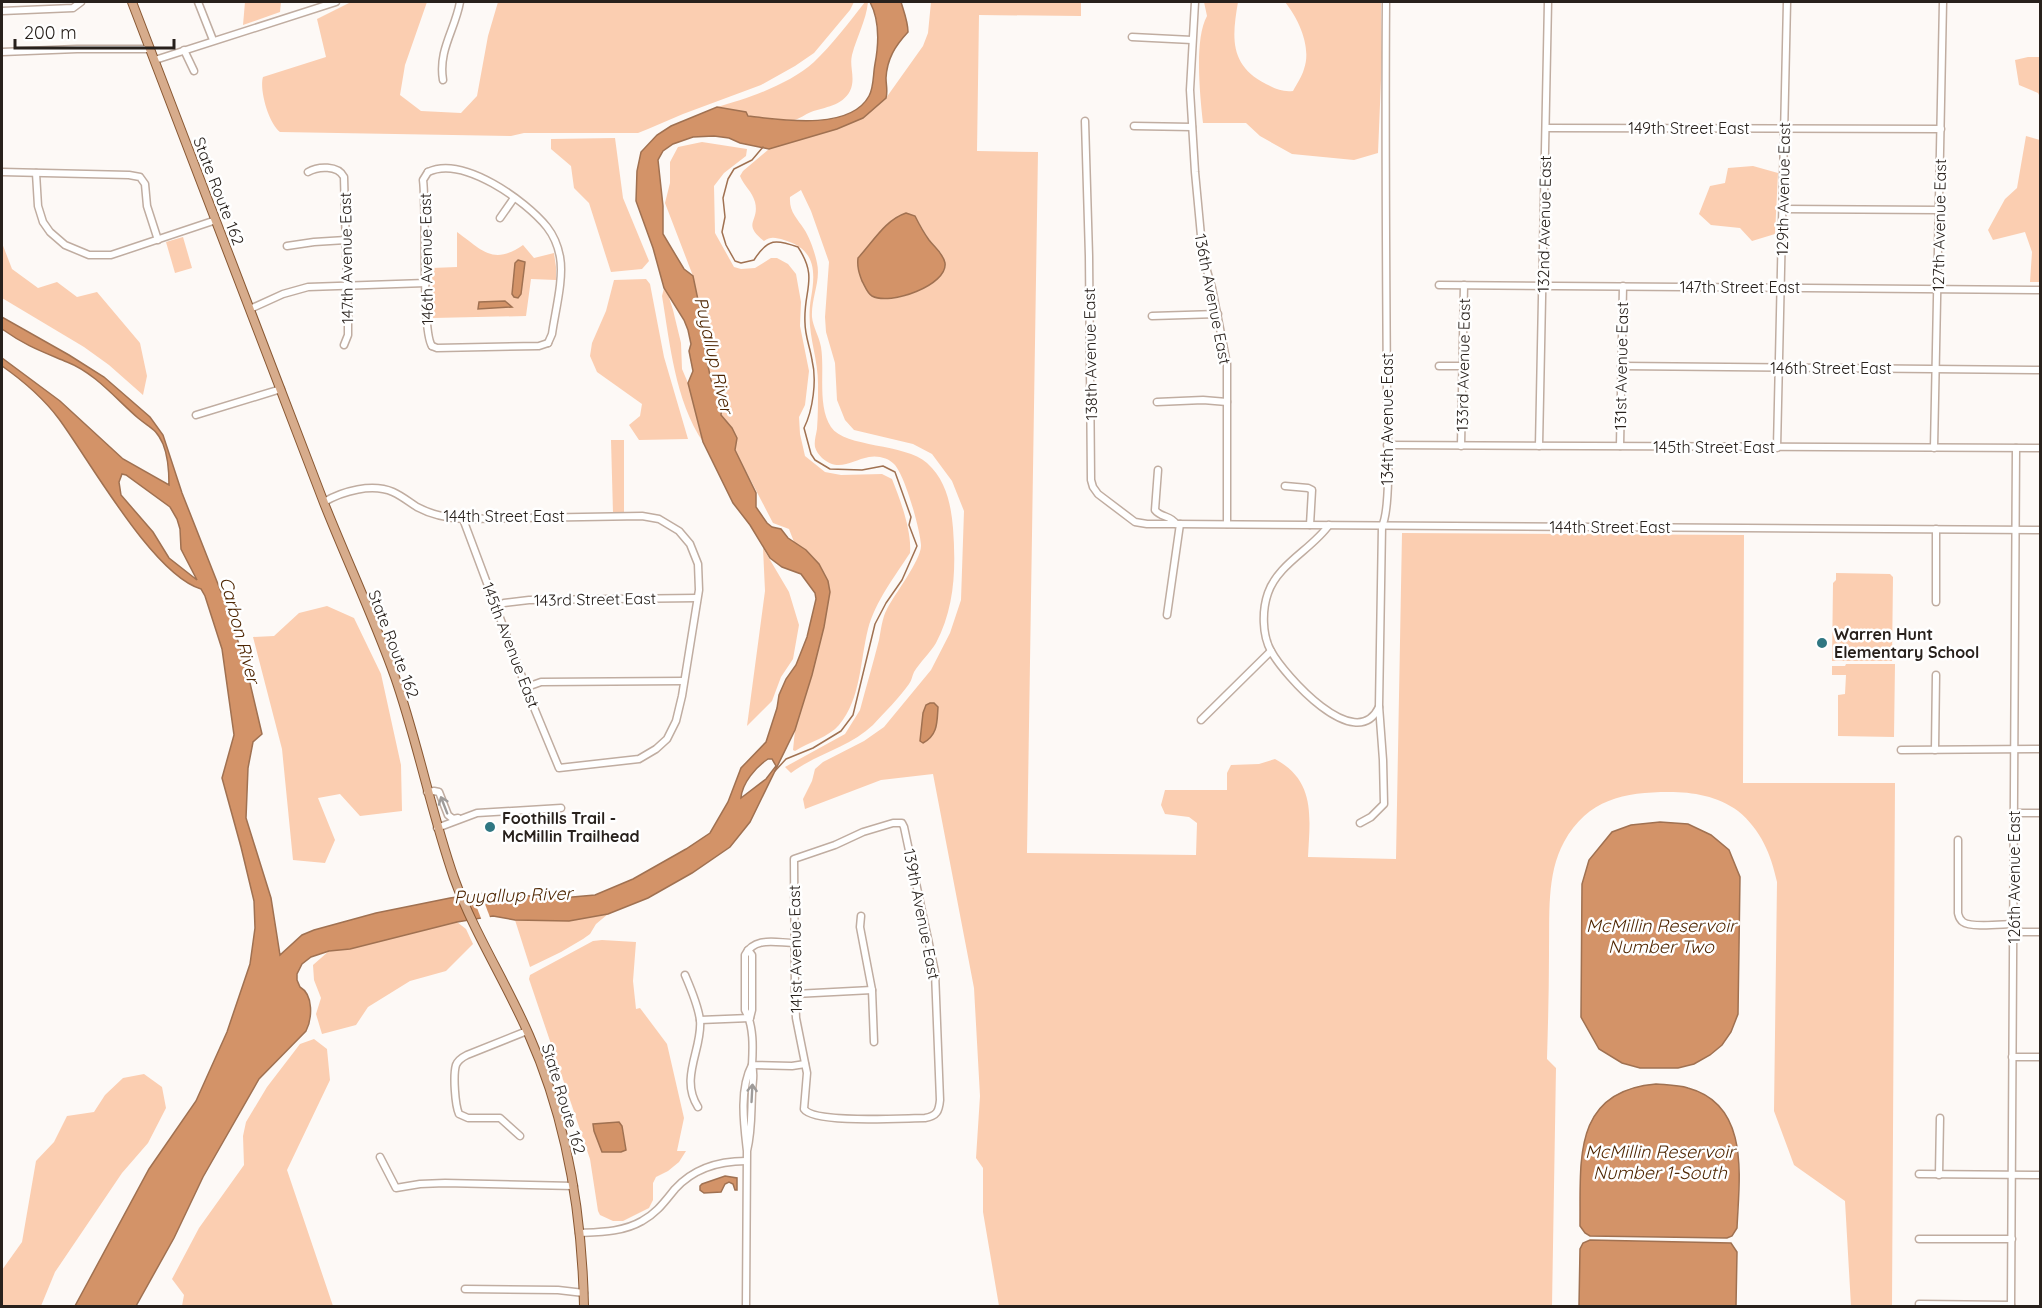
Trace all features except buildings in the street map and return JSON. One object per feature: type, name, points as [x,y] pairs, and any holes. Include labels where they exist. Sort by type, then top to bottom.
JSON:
[{"type":"main road","name":"State Route 162","points":[[132,2],[324,502],[394,676],[437,828],[456,882],[527,1031],[555,1104],[568,1153],[573,1186],[584,1306]]},
{"type":"street","points":[[2,2],[2,11],[73,8],[81,2]]},
{"type":"street","points":[[198,2],[213,40]]},
{"type":"street","points":[[155,60],[315,5],[336,2]]},
{"type":"street","points":[[443,80],[441,58],[455,24],[460,2]]},
{"type":"street","name":"136th Avenue East","points":[[1195,2],[1190,90],[1192,127],[1200,239],[1227,364],[1227,524]]},
{"type":"street","name":"134th Avenue East","points":[[1360,823],[1371,817],[1384,804],[1379,706],[1382,526],[1385,520],[1388,445],[1384,187],[1386,2]]},
{"type":"street","name":"132nd Avenue East","points":[[1539,446],[1548,2]]},
{"type":"street","name":"129th Avenue East","points":[[1777,448],[1787,2]]},
{"type":"street","name":"127th Avenue East","points":[[1934,448],[1943,2]]},
{"type":"street","points":[[1132,37],[1192,40]]},
{"type":"street","points":[[2,52],[150,49]]},
{"type":"street","points":[[184,50],[194,71]]},
{"type":"street","name":"138th Avenue East","points":[[1085,121],[1090,474],[1093,487],[1134,522],[1156,525],[1178,524]]},
{"type":"street","points":[[1134,126],[1192,127]]},
{"type":"street","name":"149th Street East","points":[[1546,128],[1941,129]]},
{"type":"street","name":"147th Avenue East","points":[[308,172],[315,169],[333,168],[340,171],[344,177],[348,334],[344,345]]},
{"type":"street","name":"146th Avenue East","points":[[425,169],[466,172],[488,180],[514,198],[533,213],[552,234],[560,259],[550,345],[429,349],[423,180],[425,169]]},
{"type":"street","points":[[2,172],[140,177],[146,189],[147,206],[158,240]]},
{"type":"street","points":[[36,173],[38,206],[43,222],[59,241],[81,253],[111,255],[216,220]]},
{"type":"street","points":[[500,218],[514,198]]},
{"type":"street","points":[[1782,209],[1939,210]]},
{"type":"street","points":[[287,246],[346,240]]},
{"type":"street","points":[[250,309],[283,294],[315,286],[426,283]]},
{"type":"street","name":"147th Street East","points":[[1439,285],[2040,290]]},
{"type":"street","name":"133rd Avenue East","points":[[1461,446],[1464,285]]},
{"type":"street","name":"131st Avenue East","points":[[1620,446],[1623,286]]},
{"type":"street","points":[[1152,316],[1218,315]]},
{"type":"street","points":[[1438,366],[1463,366]]},
{"type":"street","name":"146th Street East","points":[[1621,366],[2040,370]]},
{"type":"street","points":[[196,414],[281,389]]},
{"type":"street","points":[[1157,402],[1227,402]]},
{"type":"street","name":"145th Street East","points":[[1388,445],[2040,448]]},
{"type":"street","name":"126th Avenue East","points":[[2011,1306],[2016,448]]},
{"type":"street","points":[[1158,470],[1155,510],[1178,524],[1167,615]]},
{"type":"street","points":[[1285,486],[1312,490],[1310,525]]},
{"type":"street","name":"144th Street East","points":[[324,502],[352,491],[377,488],[393,492],[434,515],[463,519],[642,516],[666,522],[685,538],[698,564],[697,598]]},
{"type":"street","name":"145th Avenue East","points":[[463,519],[559,768],[633,761],[656,749],[667,739],[676,721],[684,681]]},
{"type":"street","name":"144th Street East","points":[[1178,524],[2040,530]]},
{"type":"street","points":[[1329,525],[1282,571],[1270,587],[1265,603],[1266,637],[1271,651],[1314,701],[1335,717],[1360,722],[1370,719],[1379,706]]},
{"type":"street","points":[[1936,529],[1936,602]]},
{"type":"street","points":[[527,687],[541,682],[684,681],[697,598]]},
{"type":"street","name":"143rd Street East","points":[[496,608],[511,601],[529,600],[697,598]]},
{"type":"street","points":[[1201,720],[1271,651]]},
{"type":"street","points":[[1935,750],[1936,675]]},
{"type":"street","points":[[1900,750],[2040,749]]},
{"type":"street","points":[[427,792],[439,792],[448,815],[453,819],[486,812],[561,808]]},
{"type":"street","points":[[2014,813],[2040,813]]},
{"type":"street","points":[[437,828],[462,818]]},
{"type":"street","name":"139th Avenue East","points":[[796,857],[835,845],[872,829],[902,823],[935,972],[940,1100],[937,1113],[925,1118],[844,1119],[806,1112]]},
{"type":"street","points":[[1958,840],[1958,913],[1961,920],[1972,925],[2040,932]]},
{"type":"street","name":"141st Avenue East","points":[[796,857],[793,864],[795,994],[796,1018],[806,1064],[804,1105],[806,1112]]},
{"type":"street","points":[[861,916],[860,927],[872,990],[874,1042]]},
{"type":"street","points":[[746,1306],[746,1161],[751,1134],[754,1075],[750,1018],[752,956],[750,947],[759,942],[795,943]]},
{"type":"street","points":[[686,975],[700,1020],[691,1076],[692,1095],[698,1107]]},
{"type":"street","points":[[795,994],[872,990]]},
{"type":"street","points":[[700,1020],[750,1018]]},
{"type":"street","points":[[520,1136],[500,1118],[468,1118],[459,1114],[456,1108],[456,1069],[458,1062],[467,1055],[527,1031]]},
{"type":"street","points":[[2012,1057],[2040,1057]]},
{"type":"street","points":[[752,1065],[806,1064]]},
{"type":"street","points":[[1939,1175],[1940,1118]]},
{"type":"street","points":[[380,1157],[396,1188],[445,1183],[573,1186]]},
{"type":"street","points":[[579,1233],[615,1230],[634,1225],[652,1215],[676,1188],[698,1171],[722,1162],[746,1161]]},
{"type":"street","points":[[1919,1174],[2040,1175]]},
{"type":"street","points":[[1919,1239],[2012,1239]]},
{"type":"street","points":[[465,1289],[558,1290],[584,1293]]},
{"type":"street","points":[[1919,1304],[2011,1306]]},
{"type":"shaded area","points":[[245,2],[281,2],[280,12],[243,25]]},
{"type":"shaded area","points":[[351,2],[427,2],[405,65],[400,95],[421,111],[461,113],[477,96],[488,36],[498,2],[854,2],[814,53],[795,66],[761,85],[638,133],[524,133],[511,136],[280,132],[272,122],[266,106],[262,90],[263,77],[326,57],[317,19]]},
{"type":"shaded area","points":[[865,2],[868,2],[865,16],[852,55],[852,86],[842,100],[786,121],[756,117],[717,107],[768,90],[804,70],[841,33]]},
{"type":"shaded area","points":[[931,2],[1081,2],[1081,16],[979,15],[977,151],[1038,152],[1027,853],[1196,855],[1197,823],[1189,817],[1165,814],[1161,805],[1165,790],[1227,790],[1227,773],[1231,765],[1259,764],[1275,759],[1298,778],[1304,789],[1309,814],[1308,857],[1396,859],[1402,533],[1744,535],[1743,783],[1895,783],[1892,1306],[1851,1306],[1845,1201],[1794,1165],[1774,1111],[1777,882],[1764,843],[1746,818],[1722,802],[1687,793],[1653,792],[1622,796],[1596,807],[1584,816],[1564,842],[1554,868],[1549,911],[1547,1059],[1556,1068],[1552,1306],[999,1306],[983,1212],[983,1168],[976,1158],[980,1096],[974,988],[933,774],[881,780],[805,809],[803,799],[815,769],[823,762],[864,741],[884,727],[931,670],[950,633],[961,600],[964,511],[952,481],[932,454],[913,444],[854,430],[845,420],[837,400],[835,363],[826,332],[829,262],[801,190],[790,197],[790,202],[814,250],[817,263],[818,276],[812,317],[821,347],[823,399],[827,419],[838,434],[849,439],[905,452],[927,463],[939,477],[949,501],[954,558],[951,601],[942,629],[936,643],[916,668],[905,689],[864,733],[791,773],[785,767],[845,734],[860,710],[884,616],[913,568],[921,545],[907,490],[892,462],[883,457],[872,456],[834,465],[822,458],[816,450],[818,376],[810,322],[813,278],[811,262],[802,249],[794,244],[774,238],[764,241],[757,235],[752,226],[756,209],[755,202],[740,176],[769,149],[837,129],[863,118],[886,98],[923,46],[928,33]],"holes":[[[915,216],[929,240],[941,253],[943,272],[928,285],[911,294],[892,298],[873,297],[858,258],[871,244]]]},
{"type":"shaded area","points":[[1204,2],[1238,2],[1234,38],[1239,59],[1245,68],[1266,84],[1282,91],[1293,91],[1302,74],[1306,52],[1299,24],[1285,2],[1381,2],[1382,56],[1378,153],[1354,160],[1292,154],[1260,136],[1246,123],[1203,123],[1199,53],[1200,39],[1207,16]]},
{"type":"shaded area","points":[[2040,57],[2040,97],[2038,93],[2019,85],[2015,60]]},
{"type":"shaded area","points":[[2026,136],[2040,140],[2040,282],[2030,282],[2032,252],[2025,232],[1993,240],[1988,230],[2005,199],[2017,188]]},
{"type":"shaded area","points":[[615,138],[623,198],[649,261],[642,269],[611,272],[589,203],[574,188],[571,166],[551,149],[551,139]]},
{"type":"shaded area","points":[[702,142],[747,149],[746,156],[724,173],[714,186],[715,233],[734,267],[755,268],[771,258],[777,258],[788,264],[796,274],[801,302],[800,326],[809,371],[805,405],[799,417],[805,456],[825,472],[841,475],[882,474],[892,479],[902,505],[909,535],[910,553],[886,590],[871,619],[852,704],[839,725],[830,733],[795,751],[793,750],[795,730],[824,627],[828,581],[819,564],[806,550],[794,542],[789,529],[773,523],[735,450],[736,439],[733,431],[721,415],[722,405],[711,380],[705,352],[701,314],[693,276],[665,203],[670,183],[670,162],[678,147]]},
{"type":"shaded area","points":[[1753,166],[1778,173],[1775,234],[1752,241],[1740,228],[1711,225],[1699,214],[1710,186],[1725,183],[1728,168]]},
{"type":"shaded area","points":[[457,232],[481,250],[496,255],[513,251],[523,245],[534,258],[554,253],[556,280],[531,279],[526,316],[433,318],[432,268],[457,267]]},
{"type":"shaded area","points":[[183,237],[192,268],[175,273],[166,242]]},
{"type":"shaded area","points":[[2,243],[12,269],[38,288],[57,282],[77,297],[97,292],[140,343],[147,376],[143,395],[109,365],[84,347],[2,298]]},
{"type":"shaded area","points":[[646,279],[650,284],[664,357],[688,439],[639,440],[629,425],[640,416],[642,404],[597,372],[590,356],[592,343],[606,311],[614,280]]},
{"type":"shaded area","points":[[664,288],[673,310],[681,343],[682,369],[688,383],[703,442],[686,408],[675,371],[662,296]]},
{"type":"shaded area","points":[[611,440],[624,440],[624,513],[613,513]]},
{"type":"shaded area","points":[[763,548],[789,592],[799,625],[793,659],[781,677],[772,701],[747,726],[765,591]]},
{"type":"shaded area","points":[[1836,573],[1890,574],[1893,577],[1892,661],[1832,661],[1833,583],[1836,580]]},
{"type":"shaded area","points":[[327,606],[354,618],[381,674],[401,765],[402,811],[360,816],[340,794],[318,798],[335,840],[325,863],[293,860],[282,749],[253,637],[274,636],[299,613]]},
{"type":"shaded area","points":[[1846,664],[1895,664],[1894,737],[1838,736],[1838,695],[1845,694],[1846,675],[1832,675],[1832,666],[1845,666]]},
{"type":"shaded area","points":[[608,914],[583,939],[530,967],[515,920],[569,921]]},
{"type":"shaded area","points":[[457,922],[466,929],[473,944],[446,971],[410,981],[368,1007],[356,1025],[322,1034],[316,1014],[321,998],[314,980],[313,965],[329,951],[350,949]]},
{"type":"shaded area","points":[[593,941],[636,942],[633,981],[636,1009],[640,1008],[667,1044],[684,1118],[677,1151],[686,1151],[679,1162],[656,1177],[653,1183],[653,1200],[649,1208],[623,1221],[613,1221],[600,1215],[598,1211],[590,1159],[529,979],[530,975]]},
{"type":"shaded area","points":[[314,1039],[327,1049],[330,1080],[287,1170],[333,1306],[182,1306],[184,1295],[172,1279],[199,1228],[244,1165],[243,1136],[246,1122],[267,1087],[300,1044]]},
{"type":"shaded area","points":[[144,1074],[162,1087],[166,1108],[148,1143],[122,1173],[55,1272],[41,1306],[2,1306],[2,1270],[22,1242],[36,1161],[54,1142],[67,1116],[94,1112],[105,1095],[123,1078]]},
{"type":"water","name":"Puyallup River","points":[[870,2],[901,2],[908,32],[890,59],[886,78],[886,98],[863,118],[837,129],[769,149],[740,143],[729,138],[693,137],[673,144],[663,151],[658,160],[663,206],[663,234],[684,269],[693,276],[711,380],[722,405],[721,415],[737,438],[735,450],[756,493],[756,507],[767,523],[781,529],[788,538],[806,550],[819,564],[828,581],[830,592],[812,675],[795,730],[750,822],[730,847],[692,873],[648,898],[608,914],[569,921],[515,920],[493,916],[457,922],[311,957],[302,964],[297,974],[300,987],[310,1001],[310,1020],[306,1031],[259,1079],[203,1177],[174,1238],[136,1306],[75,1306],[149,1169],[196,1101],[227,1032],[250,964],[255,928],[254,901],[222,778],[234,735],[222,649],[205,596],[201,589],[182,579],[163,562],[143,540],[59,419],[32,390],[2,366],[2,358],[60,401],[123,459],[169,485],[168,464],[163,444],[152,429],[87,373],[26,344],[2,329],[2,317],[104,377],[150,417],[163,435],[182,493],[227,607],[246,666],[262,734],[253,742],[248,768],[246,818],[271,898],[280,955],[302,935],[314,930],[376,913],[450,898],[485,893],[561,898],[595,895],[633,879],[710,833],[728,802],[741,768],[766,742],[779,695],[796,665],[807,637],[816,599],[815,593],[801,574],[782,567],[770,558],[750,525],[733,503],[703,442],[688,383],[693,371],[688,330],[664,288],[636,201],[637,171],[641,152],[657,135],[671,126],[717,107],[746,112],[748,116],[814,121],[831,119],[860,107],[869,96],[873,85],[878,40]],"holes":[[[122,474],[170,507],[180,529],[181,549],[197,580],[169,558],[153,532],[121,495],[119,482]],[[768,759],[772,759],[776,766],[766,779],[741,798],[750,776]]]},
{"type":"water","points":[[906,213],[915,216],[927,237],[942,256],[945,263],[943,271],[928,286],[916,292],[891,298],[872,296],[862,281],[858,270],[858,258],[886,226]]},
{"type":"water","points":[[518,260],[525,262],[521,294],[518,298],[512,294],[515,263]]},
{"type":"water","points":[[505,301],[512,307],[478,309],[479,302]]},
{"type":"water","points":[[930,703],[938,707],[937,723],[932,736],[923,743],[920,741],[923,713],[926,705]]},
{"type":"water","name":"McMillin Reservoir Number Two","points":[[1660,822],[1688,824],[1711,835],[1729,850],[1740,877],[1738,1014],[1731,1032],[1722,1045],[1694,1064],[1678,1068],[1640,1068],[1622,1063],[1599,1049],[1581,1017],[1582,884],[1589,860],[1612,832],[1631,825]]},
{"type":"water","name":"McMillin Reservoir Number 1-South","points":[[1656,1084],[1688,1088],[1708,1097],[1723,1110],[1732,1127],[1737,1146],[1739,1188],[1737,1228],[1732,1236],[1727,1238],[1590,1236],[1580,1226],[1582,1155],[1586,1134],[1595,1115],[1608,1100],[1628,1089]]},
{"type":"water","points":[[619,1122],[622,1126],[626,1150],[602,1152],[593,1124]]},
{"type":"water","points":[[725,1176],[737,1178],[737,1190],[729,1182],[725,1184],[721,1192],[704,1193],[700,1190],[702,1184]]},
{"type":"water","points":[[1590,1240],[1731,1243],[1737,1252],[1736,1306],[1579,1306],[1580,1249],[1583,1243]]},
{"type":"pier","points":[[480,891],[491,920],[482,921],[471,892]]},
{"type":"waterway","points":[[763,147],[752,160],[734,169],[728,179],[723,198],[725,217],[722,232],[726,245],[735,261],[741,263],[754,260],[768,244],[773,242],[798,247],[808,268],[809,276],[805,328],[814,386],[810,413],[804,428],[811,454],[815,460],[830,469],[862,470],[883,466],[895,472],[911,517],[909,525],[917,546],[902,580],[875,624],[853,715],[841,731],[813,748],[786,759],[775,771]]},
{"type":"place","name":"Warren Hunt Elementary School","points":[[1822,643]]},
{"type":"place","name":"Foothills Trail - McMillin Trailhead","points":[[490,827]]},
{"type":"water label","name":"Carbon River","points":[[240,630]]}]
